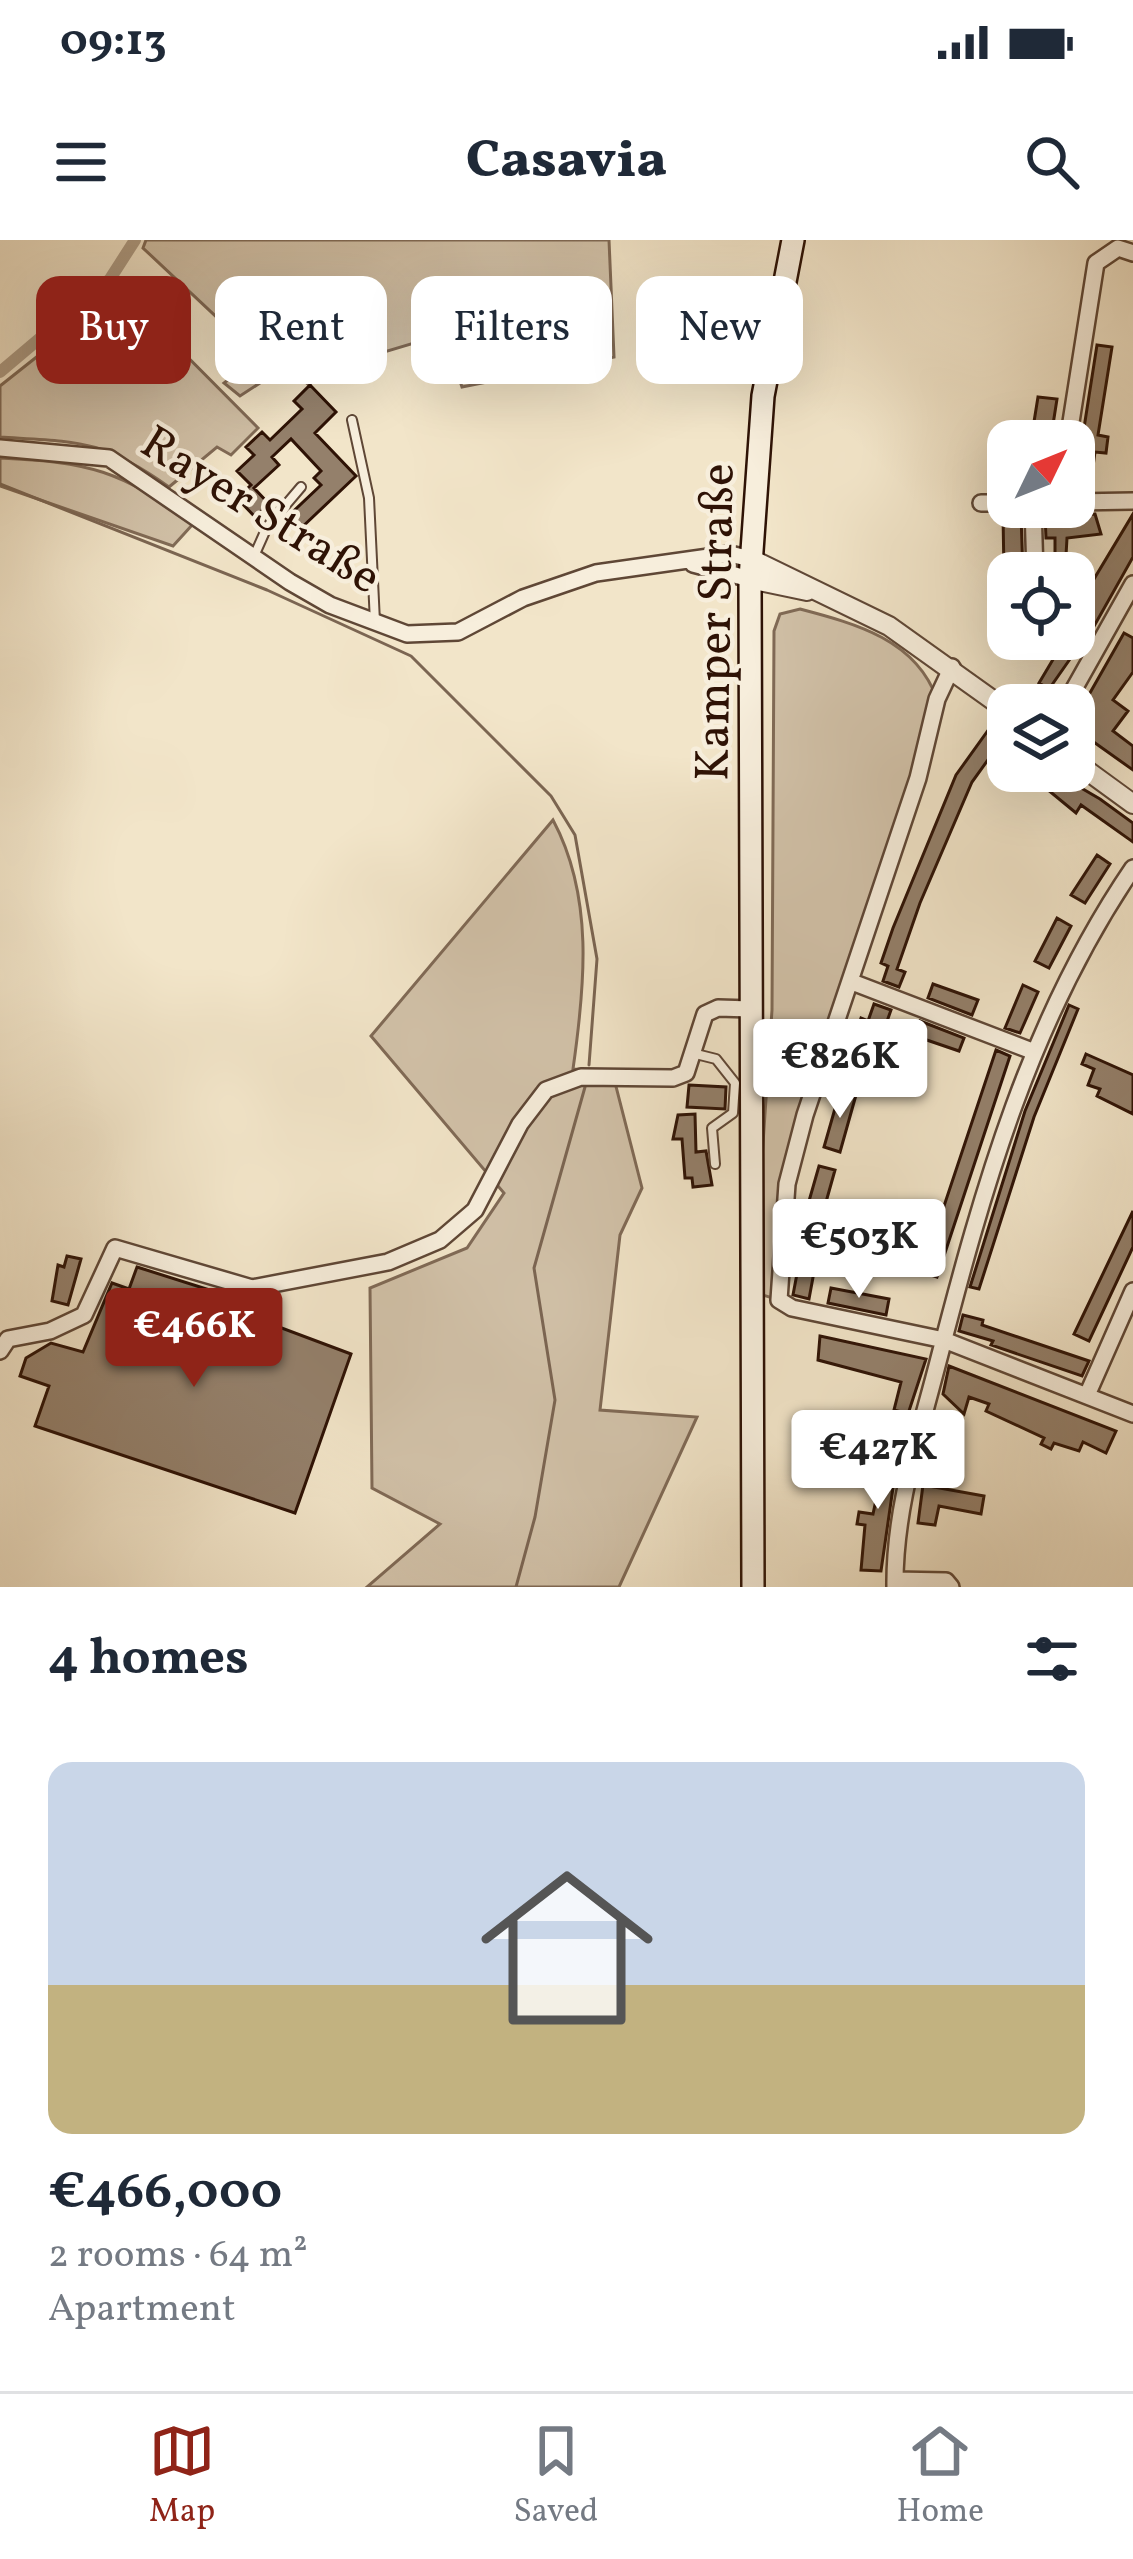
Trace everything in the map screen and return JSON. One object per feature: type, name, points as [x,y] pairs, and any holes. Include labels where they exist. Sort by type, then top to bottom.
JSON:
[{"type":"main road","name":"Kamper Straße","points":[[753,1587],[751,569],[763,396],[793,240]]},
{"type":"street","points":[[1071,420],[1096,262],[1118,248],[1133,254]]},
{"type":"street","name":"Rayer Straße","points":[[0,448],[109,458],[330,605],[375,624],[436,637],[458,632],[555,585],[621,568],[730,554],[751,569]]},
{"type":"street","points":[[1095,502],[1133,501]]},
{"type":"street","points":[[981,503],[987,503]]},
{"type":"street","points":[[751,569],[835,598],[952,668],[987,695]]},
{"type":"street","points":[[1079,684],[1126,614],[1133,584]]},
{"type":"street","points":[[952,668],[937,699],[918,778],[787,1184],[779,1300],[793,1308],[944,1340],[1133,1414]]},
{"type":"street","points":[[1095,776],[1133,804]]},
{"type":"street","points":[[951,1587],[946,1581],[895,1584],[909,1467],[972,1228],[1032,1051],[1071,970],[1133,868]]},
{"type":"street","points":[[852,982],[1032,1051]]},
{"type":"street","points":[[0,1351],[8,1339],[50,1331],[84,1315],[115,1248],[252,1288],[353,1272],[417,1251],[476,1210],[520,1124],[546,1090],[581,1077],[673,1078],[686,1072],[696,1054],[698,1022],[705,1014],[718,1008],[751,1010]]},
{"type":"street","points":[[1088,1393],[1133,1291]]},
{"type":"lane","points":[[352,421],[369,498],[375,624]]},
{"type":"lane","points":[[255,559],[259,538],[301,487]]},
{"type":"lane","points":[[696,1054],[716,1059],[730,1070],[735,1083],[733,1113],[712,1128],[715,1164]]},
{"type":"shaded area","points":[[146,240],[609,240],[611,276],[411,276],[411,344],[387,351],[387,276],[215,276],[215,316],[191,293],[191,276],[173,276],[143,248]]},
{"type":"shaded area","points":[[36,357],[36,384],[191,384],[191,361],[258,428],[231,455],[217,447],[169,487],[107,451],[51,440],[0,437],[0,386]]},
{"type":"shaded area","points":[[225,384],[258,384],[240,396]]},
{"type":"shaded area","points":[[0,458],[58,462],[103,472],[145,491],[193,524],[173,546],[0,486]]},
{"type":"shaded area","points":[[800,609],[863,629],[899,649],[915,662],[937,699],[787,1184],[779,1300],[753,1292],[772,1010],[774,631],[780,614]]},
{"type":"shaded area","points":[[553,820],[566,849],[581,910],[583,974],[573,1069],[612,1071],[642,1188],[620,1235],[600,1410],[697,1417],[619,1587],[367,1587],[440,1524],[372,1488],[370,1288],[467,1248],[504,1193],[371,1036]]},
{"type":"building","points":[[1097,345],[1112,347],[1098,435],[1108,437],[1106,453],[1095,452],[1095,420],[1085,420]]},
{"type":"building","points":[[310,385],[336,412],[315,433],[356,476],[298,531],[293,526],[289,530],[281,523],[321,485],[314,478],[321,471],[291,439],[272,457],[279,465],[254,488],[269,504],[255,517],[237,498],[251,485],[237,471],[254,455],[246,447],[262,432],[270,440],[302,409],[294,401]]},
{"type":"building","points":[[1038,397],[1057,399],[1054,420],[1034,420]]},
{"type":"building","points":[[1095,514],[1101,534],[1067,538],[1066,552],[1055,552],[1055,538],[1046,538],[1046,528],[1095,528]]},
{"type":"building","points":[[1133,514],[1133,557],[1095,624],[1095,577]]},
{"type":"building","points":[[1003,528],[1021,528],[1022,552],[1004,552]]},
{"type":"building","points":[[1124,633],[1133,638],[1133,672],[1113,700],[1128,711],[1113,731],[1133,746],[1133,770],[1095,743],[1095,684]]},
{"type":"building","points":[[1053,660],[1069,660],[1052,684],[1039,683]]},
{"type":"building","points":[[987,732],[987,761],[972,782],[920,903],[897,969],[905,972],[899,987],[883,981],[888,966],[881,963],[956,775]]},
{"type":"building","points":[[1050,792],[1088,792],[1100,799],[1133,823],[1133,842],[1081,805],[1076,813]]},
{"type":"building","points":[[1097,855],[1110,864],[1085,903],[1071,895]]},
{"type":"building","points":[[1057,918],[1071,926],[1049,968],[1035,961]]},
{"type":"building","points":[[933,984],[978,1000],[972,1015],[928,998]]},
{"type":"building","points":[[1023,985],[1038,992],[1020,1033],[1005,1028]]},
{"type":"building","points":[[874,1004],[891,1010],[885,1027],[877,1024],[858,1077],[843,1072],[861,1018],[868,1021]]},
{"type":"building","points":[[1069,1005],[1078,1009],[1034,1117],[979,1289],[970,1287],[1025,1111]]},
{"type":"building","points":[[920,1021],[964,1038],[959,1051],[915,1036]]},
{"type":"building","points":[[996,1050],[1010,1056],[937,1277],[922,1272]]},
{"type":"building","points":[[1086,1054],[1133,1075],[1133,1114],[1097,1096],[1100,1089],[1088,1085],[1094,1069],[1082,1064]]},
{"type":"building","points":[[689,1085],[726,1087],[725,1109],[687,1107]]},
{"type":"building","points":[[840,1091],[856,1095],[840,1152],[824,1147]]},
{"type":"building","points":[[695,1114],[696,1152],[706,1151],[712,1185],[693,1187],[692,1178],[685,1178],[682,1139],[673,1139],[678,1115]]},
{"type":"building","points":[[819,1166],[835,1170],[819,1227],[803,1222]]},
{"type":"building","points":[[1133,1211],[1133,1247],[1089,1341],[1074,1334]]},
{"type":"building","points":[[803,1242],[819,1245],[809,1299],[793,1295]]},
{"type":"building","points":[[67,1256],[81,1259],[68,1305],[52,1301],[58,1265],[64,1267]]},
{"type":"building","points":[[137,1267],[219,1293],[215,1303],[351,1354],[295,1513],[35,1426],[49,1386],[20,1376],[26,1358],[51,1343],[83,1352],[112,1283],[129,1289]]},
{"type":"building","points":[[831,1288],[889,1299],[886,1315],[828,1303]]},
{"type":"building","points":[[963,1315],[1089,1361],[1082,1376],[991,1345],[993,1341],[959,1331]]},
{"type":"building","points":[[820,1336],[926,1359],[908,1414],[894,1410],[901,1382],[818,1360]]},
{"type":"building","points":[[949,1366],[1116,1431],[1106,1453],[1083,1442],[1079,1451],[1054,1443],[1051,1449],[1041,1444],[1044,1438],[986,1411],[989,1404],[969,1397],[964,1414],[943,1394]]},
{"type":"building","points":[[867,1452],[894,1456],[896,1467],[881,1571],[861,1570],[865,1525],[857,1524],[859,1512],[873,1514],[879,1486],[873,1485],[877,1468],[865,1466]]},
{"type":"building","points":[[923,1485],[984,1496],[981,1514],[939,1506],[935,1525],[918,1523]]},
{"type":"waterway","points":[[0,372],[110,279],[135,240]]},
{"type":"waterway","points":[[0,484],[267,590],[411,656],[551,796],[575,835],[597,959],[589,1065]]},
{"type":"waterway","points":[[516,1587],[535,1517],[555,1400],[534,1268],[585,1087]]}]
